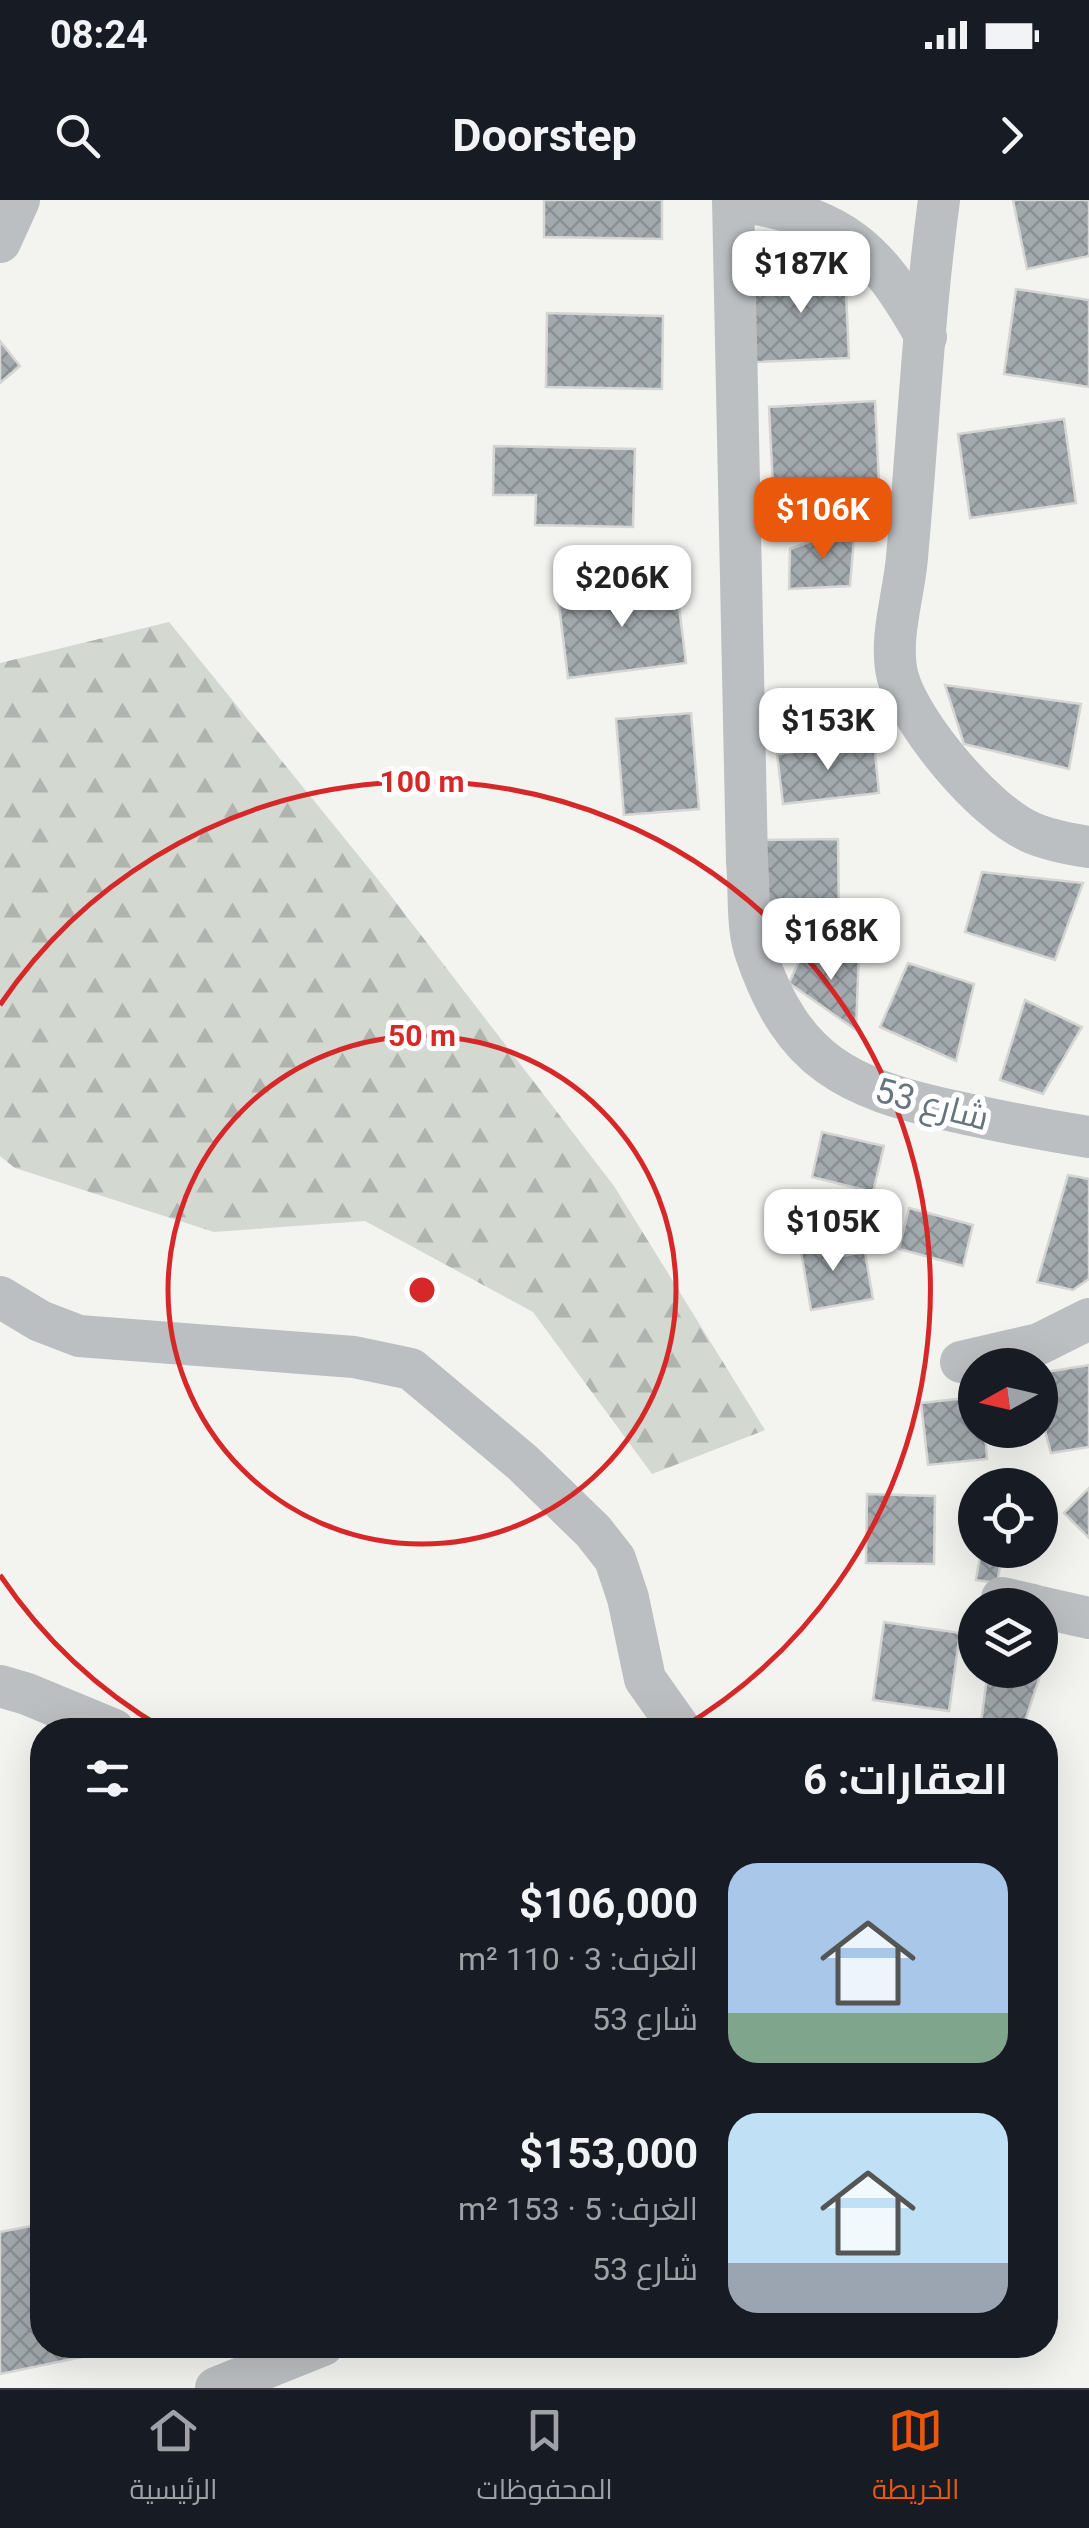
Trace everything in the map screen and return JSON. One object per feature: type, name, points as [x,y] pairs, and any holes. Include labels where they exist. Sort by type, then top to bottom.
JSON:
[{"type":"street","points":[[0,242],[19,200]]},
{"type":"street","points":[[735,200],[778,207],[854,240],[891,278],[926,338]]},
{"type":"street","name":"شارع 53","points":[[735,200],[747,862],[754,950],[784,1017],[823,1062],[849,1080],[898,1099],[1089,1137]]},
{"type":"street","points":[[939,200],[905,581],[894,644],[898,677],[940,750],[1002,814],[1028,831],[1089,847]]},
{"type":"street","points":[[0,1297],[79,1336],[354,1357],[412,1370],[523,1463],[593,1530],[615,1559],[628,1598],[644,1678],[672,1718]]},
{"type":"street","points":[[1022,1348],[1039,1344],[1089,1319]]},
{"type":"street","points":[[1058,1611],[1089,1618]]},
{"type":"street","points":[[0,1686],[85,1718]]},
{"type":"street","points":[[216,2388],[291,2358]]},
{"type":"green space","points":[[169,622],[384,887],[614,1186],[765,1430],[652,1474],[533,1312],[365,1221],[214,1232],[15,1168],[0,1156],[0,663]]},
{"type":"building","points":[[544,200],[662,200],[662,239],[544,237]]},
{"type":"building","points":[[1013,200],[1089,200],[1089,256],[1027,269]]},
{"type":"building","points":[[845,270],[849,358],[756,362],[752,274]]},
{"type":"building","points":[[1016,289],[1089,300],[1089,387],[1004,374]]},
{"type":"building","points":[[547,313],[663,316],[662,389],[546,387]]},
{"type":"building","points":[[0,341],[20,366],[0,383]]},
{"type":"building","points":[[875,401],[879,483],[773,488],[769,407]]},
{"type":"building","points":[[1064,419],[1076,503],[970,518],[958,434]]},
{"type":"building","points":[[494,446],[635,449],[633,527],[535,525],[536,495],[493,495]]},
{"type":"building","points":[[855,525],[850,586],[789,589],[790,549]]},
{"type":"building","points":[[676,582],[686,663],[568,678],[558,597]]},
{"type":"building","points":[[945,685],[1081,704],[1069,769],[964,744]]},
{"type":"building","points":[[691,713],[699,809],[624,815],[616,719]]},
{"type":"building","points":[[874,743],[879,793],[783,804],[777,754]]},
{"type":"building","points":[[838,839],[839,919],[762,920],[761,840]]},
{"type":"building","points":[[982,872],[1083,883],[1055,960],[965,932]]},
{"type":"building","points":[[859,951],[856,1030],[789,983],[801,957]]},
{"type":"building","points":[[908,963],[974,984],[956,1061],[880,1027]]},
{"type":"building","points":[[1025,1000],[1082,1027],[1043,1094],[1000,1080]]},
{"type":"building","points":[[822,1132],[884,1146],[873,1192],[812,1177]]},
{"type":"building","points":[[1068,1175],[1089,1179],[1089,1279],[1073,1290],[1037,1282]]},
{"type":"building","points":[[909,1208],[973,1225],[963,1266],[899,1249]]},
{"type":"building","points":[[825,1229],[829,1258],[865,1252],[873,1299],[811,1310],[798,1234]]},
{"type":"building","points":[[1089,1365],[1089,1447],[1051,1453],[1050,1448],[1058,1448],[1058,1370]]},
{"type":"building","points":[[958,1399],[958,1448],[986,1448],[987,1459],[928,1465],[921,1403]]},
{"type":"building","points":[[1089,1488],[1089,1538],[1064,1513]]},
{"type":"building","points":[[867,1494],[935,1496],[934,1564],[866,1563]]},
{"type":"building","points":[[978,1568],[1000,1568],[997,1583],[976,1580]]},
{"type":"building","points":[[884,1622],[958,1633],[949,1711],[873,1700]]},
{"type":"building","points":[[986,1688],[1036,1688],[1026,1718],[982,1718]]},
{"type":"building","points":[[30,2226],[30,2358],[77,2358],[0,2374],[0,2232]]}]
